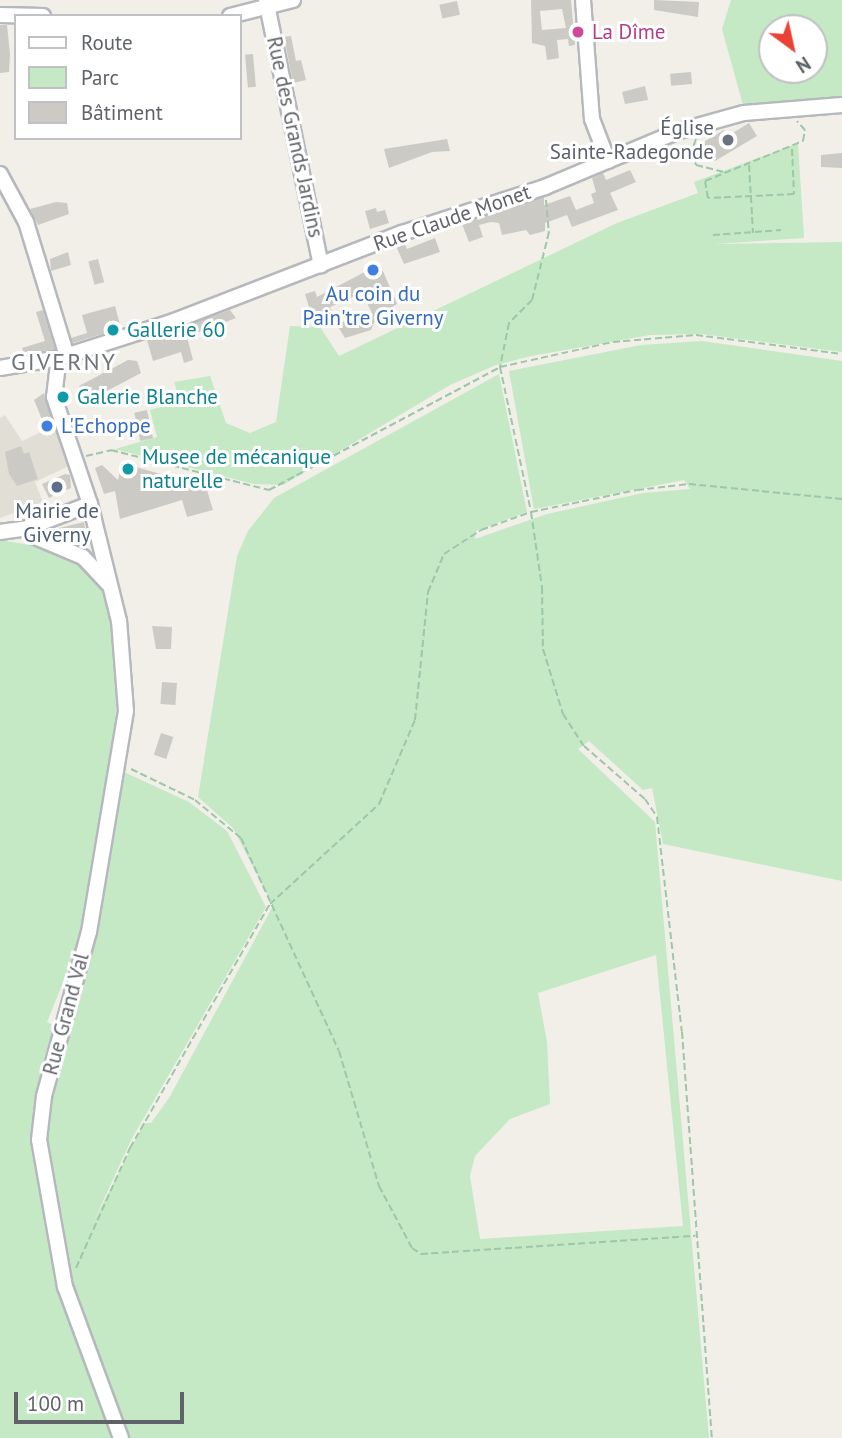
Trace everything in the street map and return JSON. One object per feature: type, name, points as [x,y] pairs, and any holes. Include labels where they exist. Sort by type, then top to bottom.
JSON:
[{"type":"street","points":[[236,14],[267,4],[293,0]]},
{"type":"street","points":[[583,0],[592,119],[608,161]]},
{"type":"street","name":"Rue des Grands Jardins","points":[[267,4],[321,265]]},
{"type":"street","name":"Rue Claude Monet","points":[[0,368],[63,357],[174,321],[402,233],[545,187],[679,131],[744,113],[842,104]]},
{"type":"street","points":[[0,174],[26,222],[63,357]]},
{"type":"street","name":"Rue Grand Val","points":[[63,357],[54,397],[90,504],[125,663],[120,765],[89,932],[44,1097],[39,1140],[65,1287],[121,1438]]},
{"type":"street","points":[[0,532],[28,528],[90,504]]},
{"type":"street","points":[[28,528],[33,536],[83,556],[108,584]]},
{"type":"path","points":[[790,116],[805,130],[803,141],[792,149],[705,181],[708,198],[794,194],[792,149]]},
{"type":"path","points":[[679,131],[682,138],[698,133],[691,153],[696,165],[726,172]]},
{"type":"path","points":[[749,164],[753,233]]},
{"type":"path","points":[[545,187],[549,232],[532,300],[509,323],[500,367],[531,512],[542,587],[543,649],[563,714],[584,746],[645,799],[657,817],[680,1018],[712,1438]]},
{"type":"path","points":[[713,235],[781,230]]},
{"type":"path","points":[[76,460],[111,450],[269,490],[500,367],[613,342],[696,335],[842,354]]},
{"type":"path","points":[[65,1287],[130,1148],[270,904],[379,804],[415,720],[428,592],[444,554],[481,530],[531,512],[636,490],[688,484],[842,499]]},
{"type":"path","points":[[120,765],[195,800],[241,838],[339,1051],[379,1186],[412,1248],[421,1254],[696,1236]]},
{"type":"shaded area","points":[[5,415],[22,441],[56,425],[71,465],[35,482],[43,502],[0,518],[0,418]]},
{"type":"green space","points":[[731,0],[842,0],[842,96],[828,102],[743,105],[722,29]]},
{"type":"green space","points":[[798,143],[804,238],[713,244],[842,242],[842,352],[701,334],[650,335],[531,356],[496,365],[450,385],[283,485],[254,484],[115,449],[157,437],[150,410],[180,402],[174,382],[210,376],[226,423],[250,433],[276,422],[290,326],[320,327],[339,356],[617,223],[698,193],[694,182]]},
{"type":"green space","points":[[702,341],[842,361],[842,881],[663,844],[652,788],[643,790],[589,741],[578,749],[655,822],[709,1438],[0,1438],[0,540],[48,548],[80,566],[108,598],[120,639],[113,760],[99,845],[80,941],[47,1022],[59,1028],[90,939],[124,772],[189,802],[227,831],[266,907],[131,1140],[93,1223],[144,1123],[151,1123],[169,1098],[273,906],[233,828],[198,797],[237,556],[248,531],[274,498],[499,374],[527,512],[476,531],[475,539],[547,514],[643,493],[690,489],[684,480],[534,509],[509,371],[641,345]],"holes":[[[656,955],[683,1226],[480,1239],[470,1176],[475,1156],[510,1119],[550,1104],[547,1042],[538,993]]]},
{"type":"building","points":[[531,0],[571,0],[575,45],[569,46],[568,39],[557,40],[559,58],[547,60],[545,46],[532,43]],"holes":[[[562,9],[566,28],[542,30],[540,11]]]},
{"type":"building","points":[[654,0],[699,2],[698,17],[654,10]]},
{"type":"building","points":[[457,1],[460,15],[442,18],[439,5]]},
{"type":"building","points":[[0,25],[7,25],[10,54],[9,72],[0,73]]},
{"type":"building","points":[[291,36],[296,61],[301,60],[306,80],[293,83],[284,37]]},
{"type":"building","points":[[253,54],[256,87],[248,88],[245,55]]},
{"type":"building","points":[[691,72],[692,84],[671,86],[670,74]]},
{"type":"building","points":[[645,86],[648,100],[625,104],[622,92]]},
{"type":"building","name":"Église Sainte-Radegonde","points":[[749,123],[757,136],[715,161],[701,158],[700,144],[724,130],[728,136]]},
{"type":"building","points":[[447,139],[450,151],[432,152],[389,168],[384,149]]},
{"type":"building","points":[[842,153],[842,168],[821,167],[821,155]]},
{"type":"building","points":[[630,170],[636,182],[610,193],[618,210],[572,227],[567,215],[545,223],[545,231],[530,235],[526,230],[502,235],[499,223],[491,222],[479,225],[483,237],[469,242],[462,224],[544,197],[544,205],[570,196],[576,210],[594,203],[591,194],[596,192],[592,178],[603,173],[606,180]]},
{"type":"building","points":[[56,202],[67,203],[69,214],[38,225],[30,209]]},
{"type":"building","points":[[376,208],[377,212],[385,210],[389,223],[370,229],[365,211]]},
{"type":"building","points":[[435,238],[440,252],[404,264],[396,246],[404,242],[407,249]]},
{"type":"building","points":[[68,252],[71,265],[51,271],[50,259]]},
{"type":"building","points":[[98,259],[104,282],[95,285],[88,262]]},
{"type":"building","points":[[380,264],[397,304],[377,316],[371,330],[345,338],[337,325],[350,318],[354,326],[373,315],[362,293],[330,307],[336,321],[314,323],[305,294],[315,291],[317,297]]},
{"type":"building","points":[[115,306],[121,328],[73,343],[71,338],[87,333],[82,315]]},
{"type":"building","points":[[43,310],[55,349],[24,354],[22,348],[45,341],[36,312]]},
{"type":"building","points":[[230,310],[236,318],[187,337],[193,360],[184,363],[181,352],[153,361],[147,340]]},
{"type":"building","points":[[128,360],[137,361],[141,373],[86,402],[79,386]]},
{"type":"building","points":[[44,393],[55,431],[48,434],[34,400]]},
{"type":"building","points":[[147,410],[153,438],[140,441],[134,413]]},
{"type":"building","points":[[21,446],[24,454],[29,452],[38,479],[17,486],[9,474],[5,452]]},
{"type":"building","points":[[122,463],[206,487],[213,510],[187,517],[182,500],[120,519],[115,491],[104,494],[95,468],[102,465],[118,480]]},
{"type":"building","name":"Mairie de Giverny","points":[[65,474],[70,475],[71,488],[49,498],[42,484]]},
{"type":"building","points":[[84,522],[86,533],[58,536],[47,531]]},
{"type":"building","points":[[152,626],[172,627],[171,649],[156,649]]},
{"type":"building","points":[[162,682],[177,683],[175,705],[160,704]]},
{"type":"building","points":[[161,733],[173,737],[166,759],[154,755]]},
{"type":"place","name":"La Dîme","points":[[578,32]]},
{"type":"place","name":"Église Sainte-Radegonde","points":[[728,140]]},
{"type":"place","name":"Au coin du Pain'tre Giverny","points":[[373,270]]},
{"type":"place","name":"Gallerie 60","points":[[113,330]]},
{"type":"place","name":"Galerie Blanche","points":[[63,397]]},
{"type":"place","name":"L'Echoppe","points":[[47,426]]},
{"type":"place","name":"Musee de mécanique naturelle","points":[[128,469]]},
{"type":"place","name":"Mairie de Giverny","points":[[57,487]]},
{"type":"district","name":"GIVERNY","points":[[64,362]]}]
